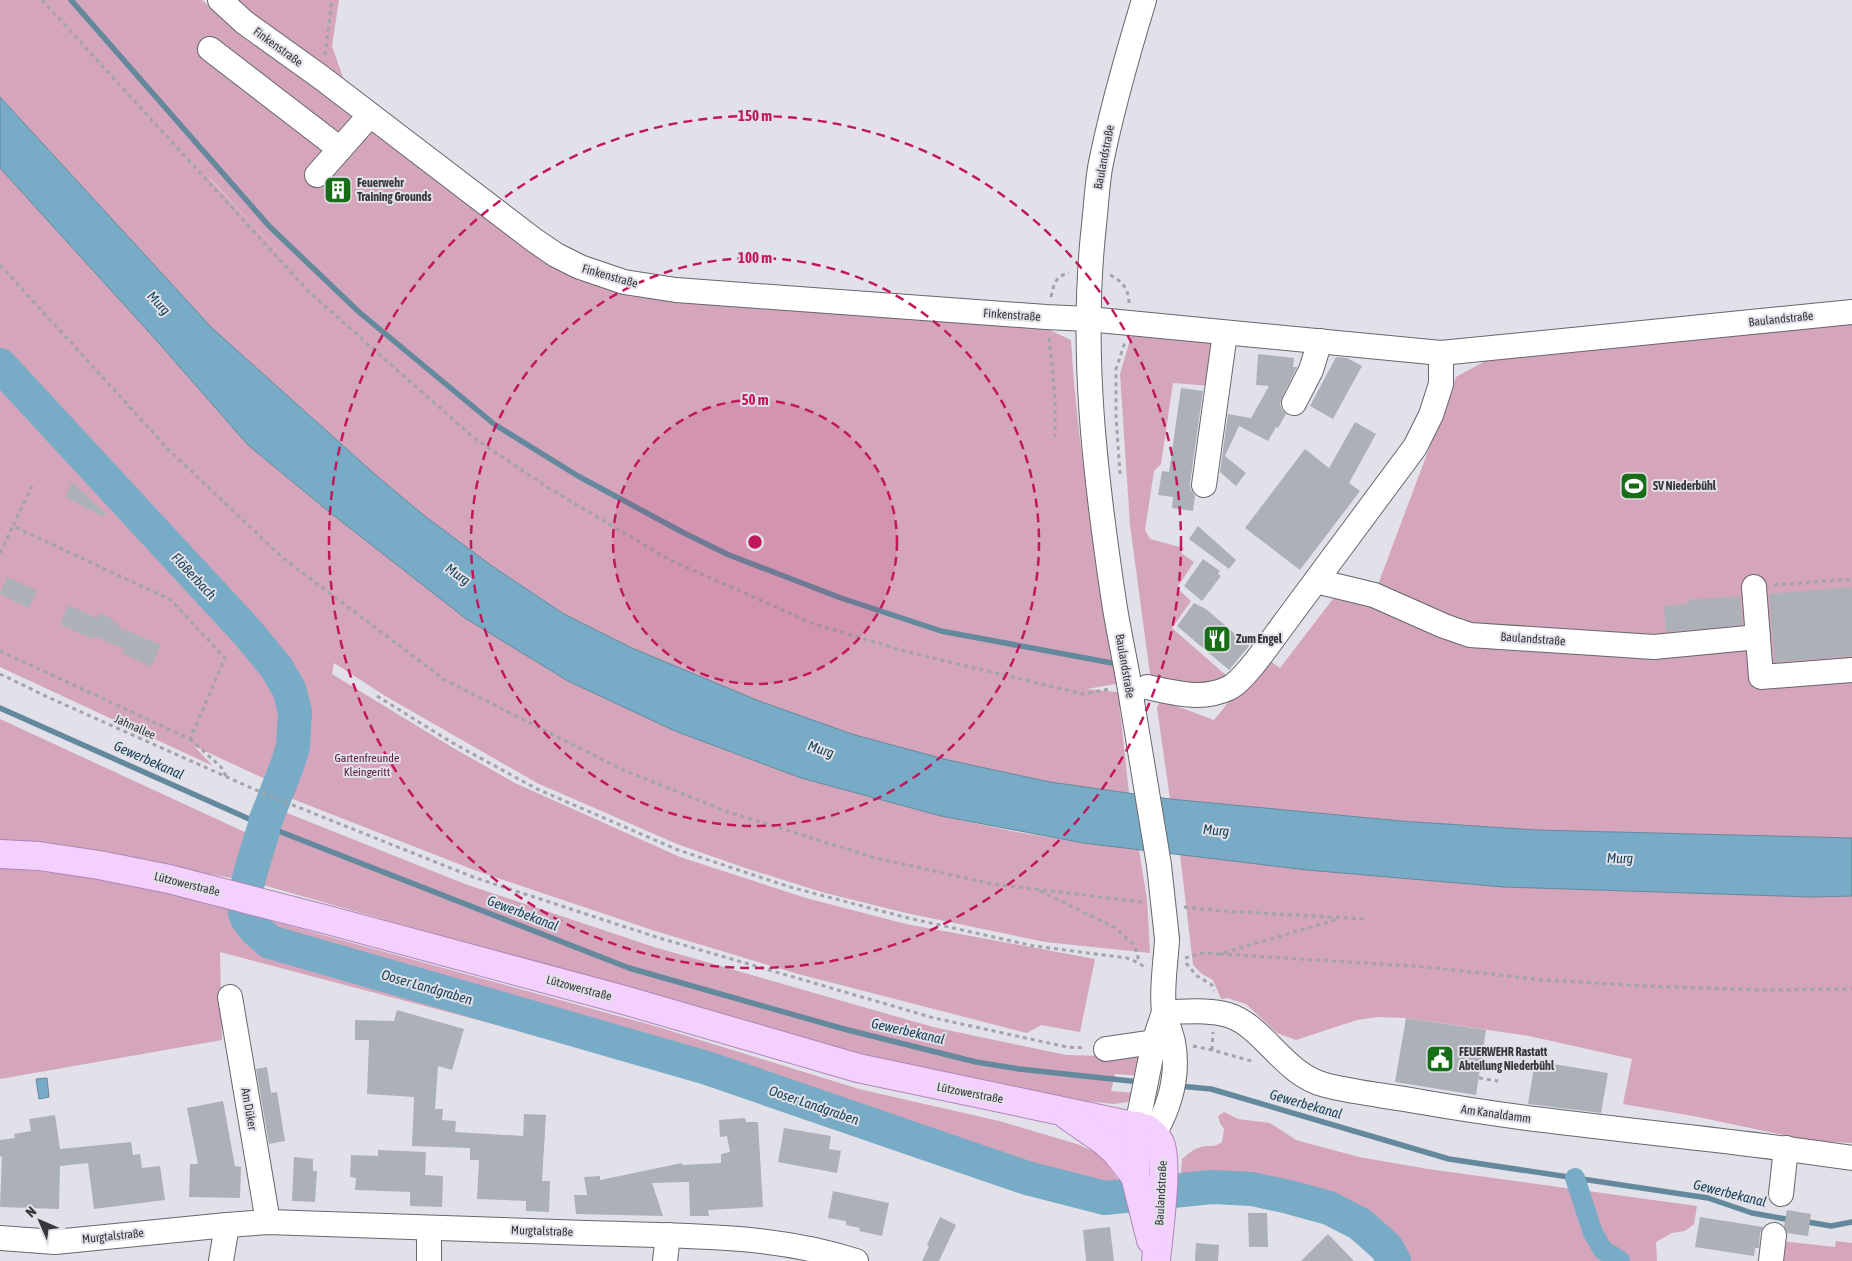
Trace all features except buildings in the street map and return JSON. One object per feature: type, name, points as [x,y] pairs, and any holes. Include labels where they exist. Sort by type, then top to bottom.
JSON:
[{"type":"main road","name":"Lützowerstraße","points":[[0,854],[39,856],[99,864],[169,879],[624,1000],[858,1068],[1146,1130]]},
{"type":"main road","points":[[1062,1111],[1104,1141],[1116,1152],[1145,1192]]},
{"type":"main road","name":"Baulandstraße","points":[[1145,1192],[1163,1176],[1160,1143],[1146,1130]]},
{"type":"main road","name":"Baulandstraße","points":[[1146,1130],[1145,1192],[1156,1261]]},
{"type":"street","name":"Finkenstraße","points":[[220,0],[244,22],[322,78],[548,250],[580,268],[624,282],[676,290],[1046,317],[1088,318]]},
{"type":"street","name":"Baulandstraße","points":[[1144,0],[1121,78],[1100,170],[1089,273],[1088,318],[1091,414],[1114,604],[1136,691],[1159,865],[1176,945],[1159,1049],[1144,1091],[1146,1130]]},
{"type":"street","points":[[210,50],[340,149]]},
{"type":"street","points":[[317,175],[370,114]]},
{"type":"street","name":"Baulandstraße","points":[[1088,318],[1442,353],[1852,312]]},
{"type":"street","points":[[1204,485],[1226,333]]},
{"type":"street","points":[[1294,403],[1311,370],[1320,341]]},
{"type":"street","points":[[1136,691],[1199,696],[1212,694],[1236,684],[1316,581],[1415,447],[1431,415],[1442,384],[1442,353]]},
{"type":"street","name":"Baulandstraße","points":[[1316,581],[1374,595],[1444,626],[1470,635],[1654,647],[1758,637]]},
{"type":"street","points":[[1754,587],[1761,677],[1852,670]]},
{"type":"street","name":"Am Düker","points":[[230,997],[268,1222]]},
{"type":"street","name":"Am Kanaldamm","points":[[1164,1012],[1213,1012],[1230,1016],[1247,1025],[1297,1072],[1323,1085],[1495,1098],[1852,1158]]},
{"type":"street","points":[[1106,1048],[1159,1049]]},
{"type":"street","name":"Baulandstraße","points":[[1146,1130],[1165,1116],[1171,1097],[1174,1068],[1159,1049]]},
{"type":"street","points":[[1781,1194],[1786,1148]]},
{"type":"street","name":"Murgtalstraße","points":[[0,1238],[55,1242],[227,1224],[268,1222],[668,1235],[773,1242],[830,1253],[856,1261]]},
{"type":"street","points":[[221,1261],[227,1224]]},
{"type":"street","points":[[429,1228],[429,1261]]},
{"type":"street","points":[[665,1261],[668,1235]]},
{"type":"street","points":[[1771,1261],[1774,1235]]},
{"type":"path","points":[[42,0],[310,293],[474,438],[547,487],[668,559],[814,624],[908,652],[1083,694],[1136,691]]},
{"type":"path","points":[[322,78],[332,0]]},
{"type":"path","points":[[0,265],[168,449],[276,551],[445,680],[620,769],[728,812],[876,858],[992,884],[1145,902]]},
{"type":"path","points":[[1046,317],[1056,396],[1055,437]]},
{"type":"path","points":[[0,553],[32,486]]},
{"type":"path","points":[[13,526],[171,600],[225,658],[190,739]]},
{"type":"path","points":[[1754,587],[1852,579]]},
{"type":"path","points":[[0,651],[190,739],[221,767],[226,777]]},
{"type":"path","name":"Jahnallee","points":[[0,674],[52,700],[264,794],[473,877],[656,937],[934,1018],[1067,1047],[1106,1048]]},
{"type":"path","points":[[377,696],[452,742],[537,789],[678,850],[790,887],[904,917],[1034,946],[1127,958],[1139,963],[1146,970]]},
{"type":"path","points":[[1037,890],[1114,927],[1132,943],[1137,952],[1139,963]]},
{"type":"path","points":[[1184,907],[1365,919]]},
{"type":"path","points":[[1220,954],[1340,918]]},
{"type":"path","points":[[1176,945],[1193,972],[1212,985],[1214,992],[1213,1012]]},
{"type":"path","points":[[1184,958],[1204,953],[1427,967],[1544,980],[1645,986],[1762,990],[1852,989]]},
{"type":"path","points":[[1479,1078],[1495,1098]]},
{"type":"green space","points":[[0,0],[202,0],[241,34],[353,116],[305,175],[320,187],[371,130],[556,266],[1043,327],[1071,340],[1074,383],[1090,512],[1104,598],[1121,683],[1087,689],[1118,692],[1129,793],[1050,782],[948,760],[855,735],[759,701],[632,648],[564,614],[492,566],[426,517],[378,477],[212,328],[0,97]],"holes":[[[210,178],[287,262],[210,179]]]},
{"type":"green space","points":[[232,0],[339,0],[332,46],[346,86]]},
{"type":"green space","name":"Gartenfreunde Kleingeritt","points":[[0,168],[157,341],[248,445],[328,511],[465,618],[568,681],[675,731],[800,778],[941,816],[1017,832],[1139,850],[1147,899],[1150,953],[1045,942],[906,913],[825,893],[677,844],[537,783],[387,697],[334,663],[332,674],[515,783],[680,857],[806,898],[906,924],[1095,959],[1080,1032],[1041,1025],[1027,1033],[798,974],[655,931],[474,870],[285,796],[304,734],[294,685],[272,650],[0,355]]},
{"type":"green space","name":"SV Niederbühl","points":[[1852,321],[1852,838],[1536,830],[1401,821],[1170,799],[1157,708],[1160,700],[1214,720],[1265,657],[1280,668],[1339,591],[1371,603],[1456,377],[1498,354]]},
{"type":"green space","points":[[1132,333],[1216,343],[1211,386],[1173,383],[1161,464],[1154,471],[1145,530],[1150,539],[1184,548],[1181,553],[1194,562],[1177,588],[1191,601],[1172,628],[1227,676],[1211,691],[1185,690],[1150,674],[1130,525],[1120,374]]},
{"type":"green space","points":[[0,371],[243,636],[273,675],[286,701],[289,716],[287,750],[276,784],[194,746],[213,766],[0,667]]},
{"type":"green space","points":[[0,719],[249,834],[232,878],[100,855],[0,843]]},
{"type":"green space","points":[[282,811],[465,884],[654,947],[933,1027],[1066,1055],[1106,1056],[1145,1054],[1141,1076],[1115,1074],[1111,1091],[1136,1093],[1127,1102],[1114,1104],[1077,1100],[975,1083],[888,1063],[263,885]]},
{"type":"green space","points":[[1180,854],[1307,870],[1504,887],[1811,897],[1852,896],[1852,1143],[1813,1141],[1693,1116],[1623,1104],[1632,1059],[1529,1036],[1406,1018],[1378,1017],[1357,1020],[1296,1040],[1277,1033],[1246,1004],[1227,998],[1221,999],[1213,980],[1202,974],[1193,965]]},
{"type":"green space","points":[[0,868],[63,873],[159,890],[655,1026],[859,1089],[999,1121],[1077,1144],[1099,1154],[1122,1186],[1128,1207],[1078,1204],[1052,1197],[875,1139],[751,1092],[220,952],[222,1040],[0,1079]]},
{"type":"green space","points":[[1224,1112],[1238,1119],[1270,1123],[1296,1140],[1359,1157],[1428,1169],[1697,1206],[1694,1224],[1685,1231],[1672,1233],[1656,1242],[1657,1261],[1405,1261],[1386,1233],[1377,1225],[1347,1208],[1308,1193],[1268,1183],[1233,1179],[1180,1185],[1182,1159],[1198,1148],[1222,1142],[1224,1129],[1218,1116]]},
{"type":"green space","points":[[1781,1241],[1835,1247],[1836,1241],[1852,1243],[1852,1261],[1777,1261]]},
{"type":"water","name":"Murg","points":[[0,97],[212,328],[378,477],[426,517],[492,566],[564,614],[632,648],[759,701],[855,735],[948,760],[1050,782],[1170,799],[1401,821],[1536,830],[1852,838],[1852,896],[1811,897],[1504,887],[1307,870],[1083,843],[941,816],[801,778],[675,731],[568,681],[465,618],[328,511],[248,445],[157,341],[0,168]]},
{"type":"water","points":[[47,1078],[49,1097],[39,1099],[36,1079]]},
{"type":"waterway","points":[[71,0],[269,226],[359,312],[494,424],[578,476],[729,555],[841,598],[941,631],[1112,663]]},
{"type":"waterway","name":"Flößerbach","points":[[0,365],[248,633],[276,667],[289,689],[295,712],[293,746],[265,822]]},
{"type":"waterway","name":"Gewerbekanal","points":[[0,708],[263,825],[629,968],[844,1029],[976,1062],[1019,1069],[1140,1082]]},
{"type":"waterway","name":"Ooser Landgraben","points":[[263,831],[247,887],[245,908],[246,916],[251,924],[270,942],[707,1068],[1027,1178],[1105,1198],[1212,1187],[1252,1189],[1329,1208],[1360,1224],[1386,1247],[1394,1261]]},
{"type":"waterway","name":"Ooser Landgraben","points":[[255,929],[255,934]]},
{"type":"waterway","name":"Gewerbekanal","points":[[1179,1086],[1211,1089],[1449,1159],[1708,1198],[1752,1213],[1791,1220]]},
{"type":"waterway","points":[[1575,1178],[1593,1233],[1603,1250],[1620,1261]]},
{"type":"waterway","name":"Gewerbekanal","points":[[1802,1221],[1831,1226],[1852,1222]]},
{"type":"place","name":"Feuerwehr Training Grounds","points":[[338,190]]},
{"type":"place","name":"SV Niederbühl","points":[[1634,486]]},
{"type":"place","name":"Zum Engel","points":[[1217,639]]},
{"type":"place","name":"FEUERWEHR Rastatt Abteilung Niederbühl","points":[[1440,1059]]}]
